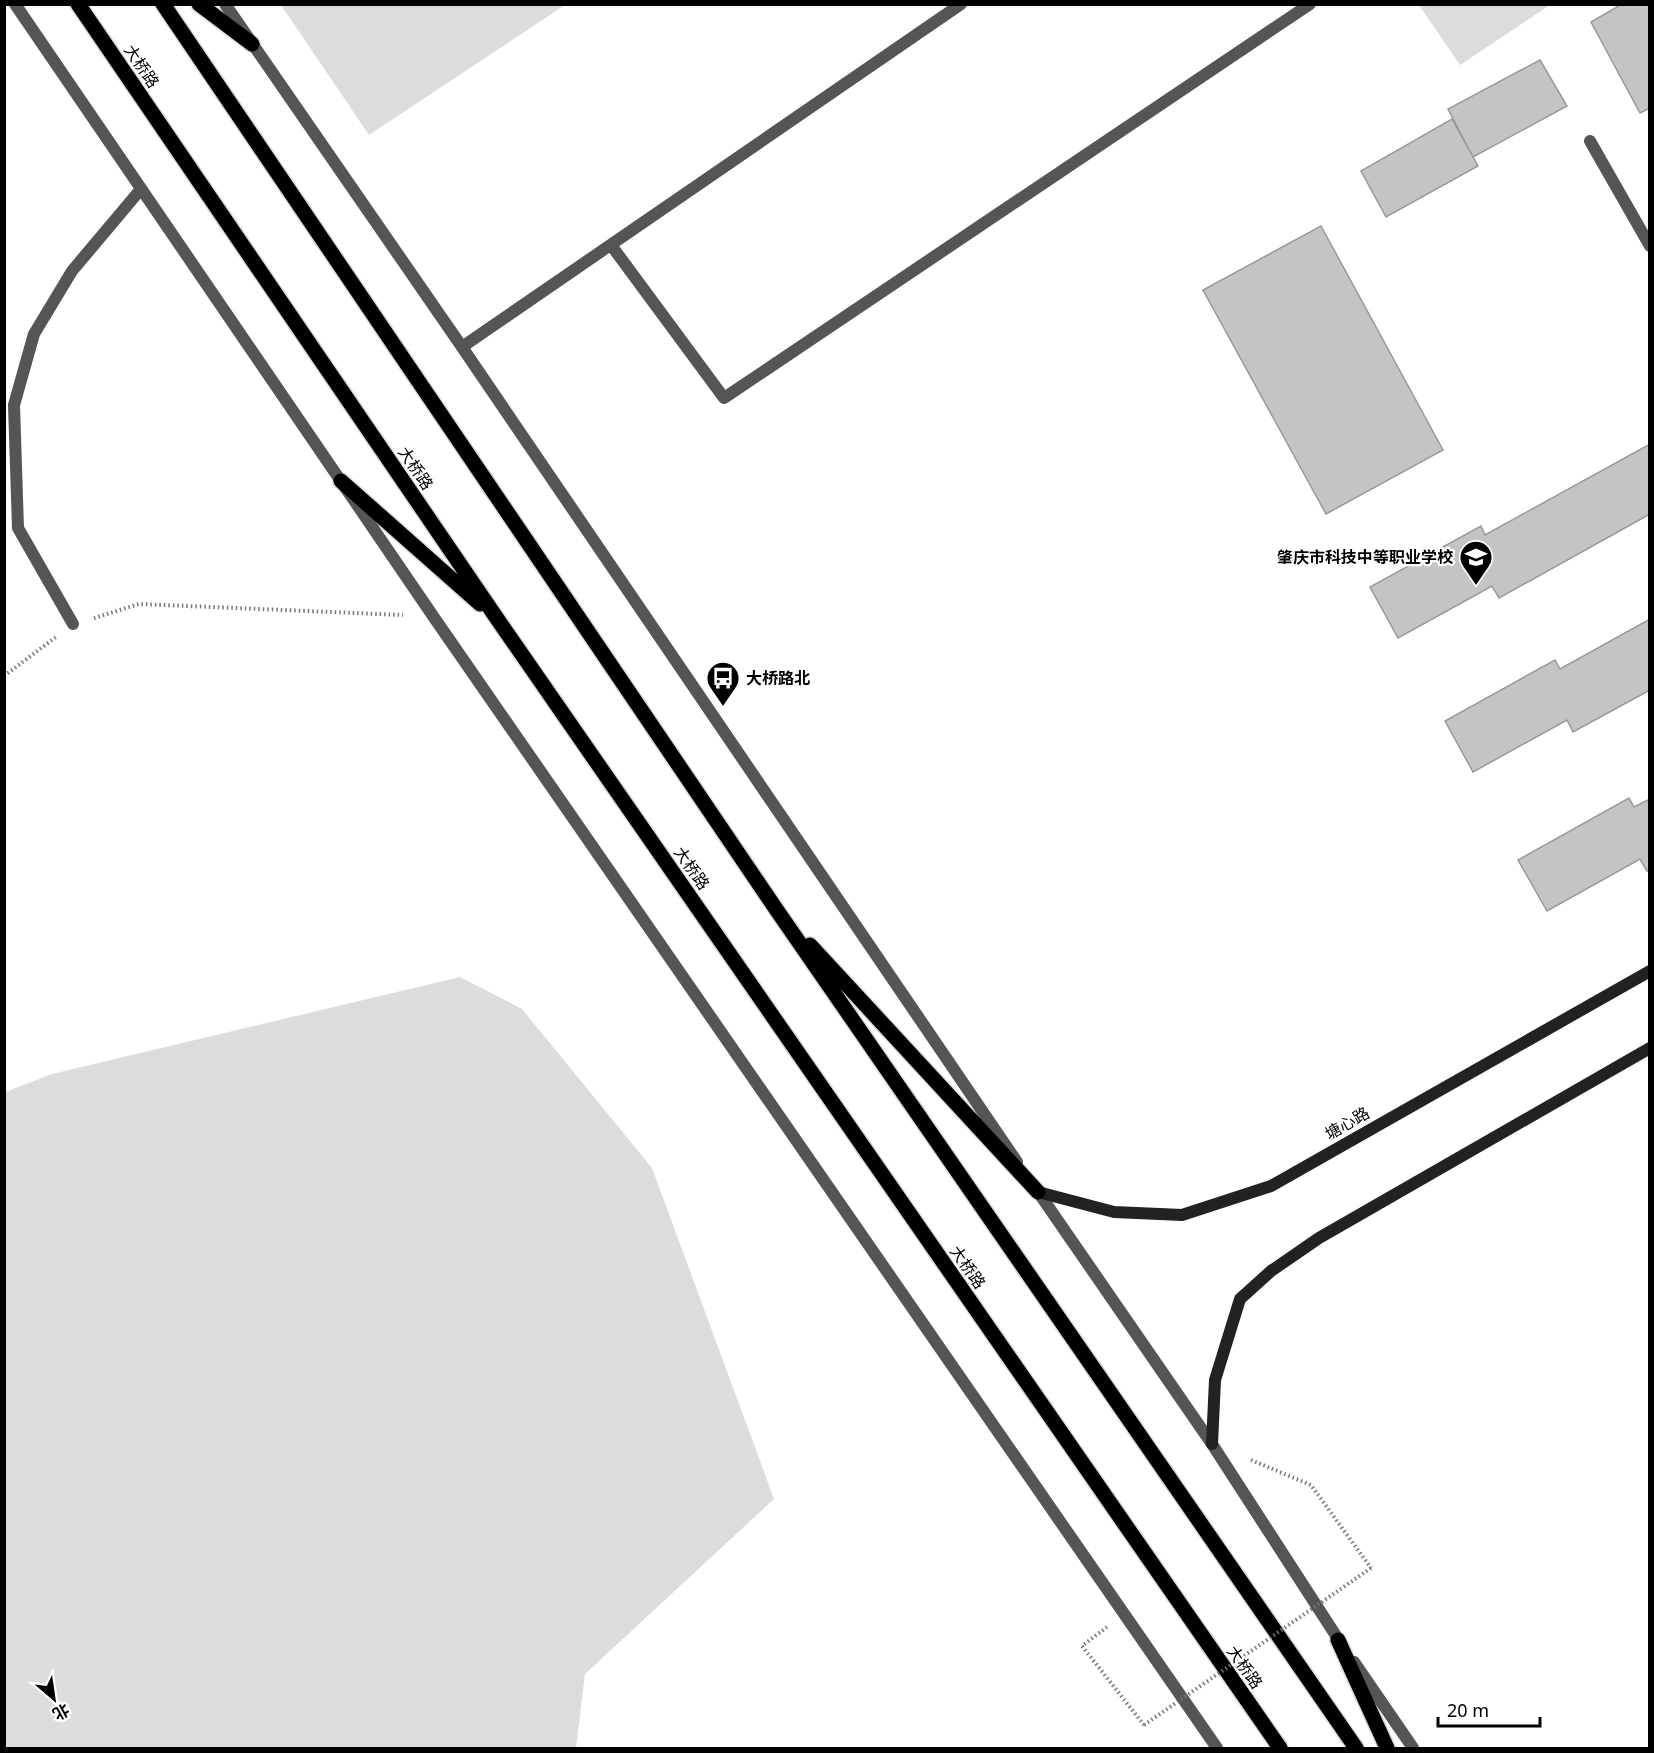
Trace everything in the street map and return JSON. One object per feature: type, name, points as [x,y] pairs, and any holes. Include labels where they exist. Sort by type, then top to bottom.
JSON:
[{"type":"main road","name":"大桥路","points":[[78,4],[498,620],[1280,1749]]},
{"type":"main road","points":[[162,4],[776,909],[1356,1749]]},
{"type":"main road","points":[[199,4],[252,44]]},
{"type":"main road","points":[[341,481],[498,620]]},
{"type":"main road","points":[[776,909],[1038,1192]]},
{"type":"main road","name":"塘心路","points":[[1038,1192],[1114,1212],[1182,1215],[1271,1185],[1650,971]]},
{"type":"main road","points":[[1212,1444],[1215,1380],[1240,1299],[1271,1271],[1319,1238],[1650,1048]]},
{"type":"main road","points":[[1338,1640],[1387,1749]]},
{"type":"street","points":[[15,4],[433,616],[1217,1749]]},
{"type":"street","points":[[225,4],[1212,1444],[1338,1640],[1413,1749]]},
{"type":"street","points":[[462,347],[961,4]]},
{"type":"street","points":[[611,245],[724,398],[1310,4]]},
{"type":"street","points":[[1590,141],[1646,231],[1650,246]]},
{"type":"street","points":[[73,624],[18,528],[9,404],[34,334],[72,271],[141,189]]},
{"type":"path","points":[[4,676],[73,624],[139,604],[433,616]]},
{"type":"path","points":[[1082,1646],[1144,1725],[1371,1568],[1311,1485],[1212,1444]]},
{"type":"shaded area","points":[[281,5],[565,5],[369,135]]},
{"type":"shaded area","points":[[1419,5],[1550,5],[1460,65]]},
{"type":"shaded area","points":[[460,977],[522,1009],[652,1168],[774,1499],[585,1674],[576,1748],[5,1748],[5,1092],[52,1074]]},
{"type":"building","points":[[1622,4],[1650,4],[1650,108],[1640,113],[1591,22]]},
{"type":"building","points":[[1540,60],[1567,106],[1473,157],[1448,109]]},
{"type":"building","points":[[1452,119],[1478,166],[1386,217],[1361,171]]},
{"type":"building","points":[[1321,226],[1443,450],[1326,514],[1203,290]]},
{"type":"building","points":[[1650,444],[1650,514],[1499,598],[1492,586],[1398,638],[1370,587],[1481,526],[1485,535]]},
{"type":"building","points":[[1650,619],[1650,690],[1573,732],[1567,720],[1473,772],[1445,721],[1555,660],[1560,669]]},
{"type":"building","points":[[1629,798],[1634,807],[1650,799],[1650,870],[1647,871],[1640,859],[1547,911],[1518,860]]},
{"type":"place","name":"肇庆市科技中等职业学校","points":[[1476,586]]},
{"type":"place","name":"大桥路北","points":[[723,707]]}]
